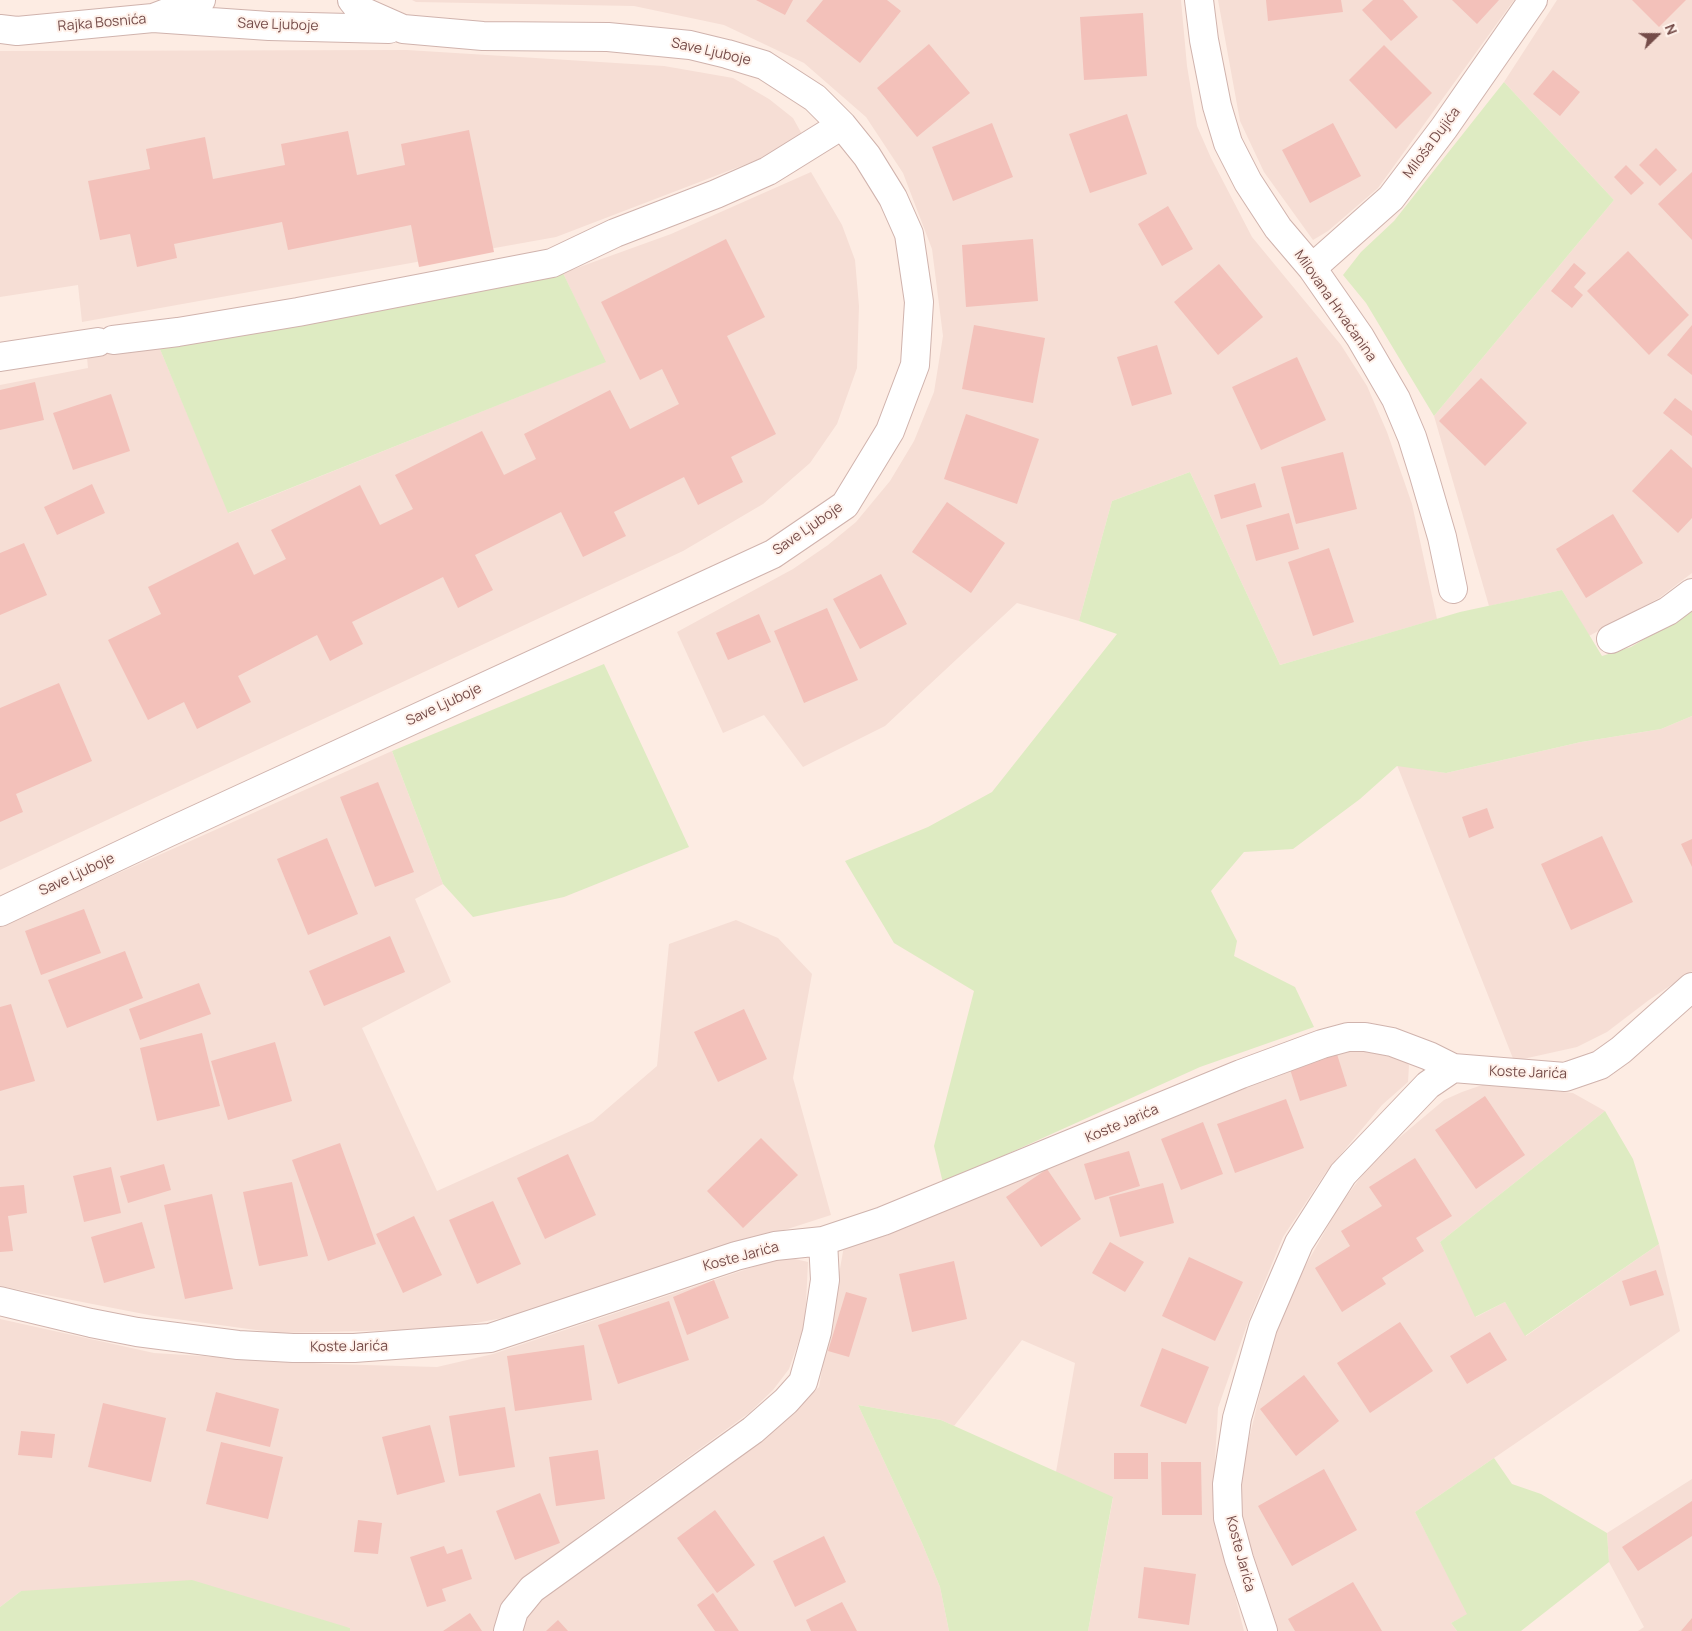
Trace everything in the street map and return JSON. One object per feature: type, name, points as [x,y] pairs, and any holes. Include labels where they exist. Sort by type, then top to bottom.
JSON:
[{"type":"street","name":"Rajka Bosnića","points":[[0,29],[17,31],[153,18],[201,0]]},
{"type":"street","name":"Save Ljuboje","points":[[352,0],[360,10],[403,29]]},
{"type":"street","name":"Milovana Hrvaćanina","points":[[1199,0],[1204,40],[1217,106],[1228,143],[1248,182],[1278,228],[1312,268],[1360,337],[1396,399],[1424,472],[1442,537],[1453,590]]},
{"type":"street","name":"Miloša Dujića","points":[[1312,268],[1391,198],[1444,128],[1534,0]]},
{"type":"street","name":"Save Ljuboje","points":[[0,912],[773,554],[845,504],[890,431],[915,365],[919,302],[910,234],[893,198],[867,156],[842,125],[814,98],[764,65],[690,45],[608,37],[483,36],[403,29],[269,26],[153,18]]},
{"type":"street","points":[[0,357],[178,332],[298,312],[552,263],[615,233],[716,194],[768,171],[842,125]]},
{"type":"street","points":[[1611,639],[1668,611],[1692,592]]},
{"type":"street","name":"Koste Jarića","points":[[0,1301],[109,1327],[238,1345],[293,1348],[354,1348],[490,1338],[736,1256],[775,1246],[823,1241],[883,1221],[1241,1074],[1322,1044],[1348,1038],[1374,1039],[1392,1042],[1429,1056],[1453,1068],[1566,1077],[1600,1065],[1621,1050],[1692,987]]},
{"type":"street","name":"Koste Jarića","points":[[1263,1631],[1239,1559],[1228,1518],[1227,1484],[1237,1418],[1263,1327],[1299,1244],[1343,1174],[1428,1085],[1453,1068]]},
{"type":"street","points":[[508,1631],[514,1611],[532,1589],[753,1430],[804,1382],[817,1332],[825,1280],[823,1241]]},
{"type":"shaded area","points":[[412,0],[1181,0],[1187,66],[1197,126],[1211,158],[1252,237],[1341,345],[1367,386],[1387,432],[1412,504],[1437,619],[1280,665],[1190,472],[1112,501],[1079,621],[1017,603],[885,726],[803,767],[764,715],[723,733],[677,632],[793,569],[828,545],[856,522],[890,481],[914,441],[934,392],[943,336],[932,249],[903,173],[866,117],[804,63],[724,25],[634,6],[416,2]]},
{"type":"shaded area","points":[[1218,0],[1514,0],[1378,188],[1328,231],[1313,240],[1264,172],[1240,121]]},
{"type":"shaded area","points":[[1557,0],[1692,0],[1692,573],[1659,598],[1589,636],[1562,590],[1489,606],[1434,416],[1614,200],[1504,82]]},
{"type":"shaded area","points":[[407,50],[664,66],[733,78],[769,99],[793,118],[803,136],[770,155],[556,237],[82,322],[78,285],[0,297],[0,51]]},
{"type":"shaded area","points":[[811,172],[842,225],[855,260],[859,306],[857,368],[837,424],[810,463],[763,504],[683,551],[0,870],[0,385],[88,368],[86,347],[157,342],[229,513],[605,362],[563,273],[671,234]]},
{"type":"shaded area","points":[[1692,716],[1692,971],[1649,1000],[1607,1032],[1577,1047],[1514,1061],[1397,765],[1446,773],[1581,742],[1661,729]]},
{"type":"shaded area","points":[[392,751],[443,884],[415,899],[451,982],[362,1028],[437,1191],[593,1121],[657,1066],[669,944],[736,920],[778,938],[812,974],[793,1078],[831,1215],[524,1314],[444,1329],[278,1333],[154,1316],[0,1286],[0,926]]},
{"type":"shaded area","points":[[1347,1047],[1400,1055],[1409,1065],[1408,1082],[1382,1105],[1326,1172],[1283,1237],[1248,1322],[1218,1408],[1215,1461],[1220,1537],[1244,1631],[1088,1631],[1113,1498],[1056,1472],[1075,1363],[1022,1340],[954,1426],[941,1420],[858,1405],[922,1543],[940,1587],[949,1631],[520,1631],[529,1609],[546,1592],[752,1445],[819,1387],[844,1246],[1243,1083]]},
{"type":"shaded area","points":[[1485,1084],[1573,1093],[1605,1111],[1440,1242],[1476,1317],[1505,1302],[1526,1336],[1659,1244],[1680,1331],[1415,1512],[1468,1614],[1451,1623],[1457,1631],[1274,1631],[1240,1515],[1238,1484],[1280,1311],[1338,1208],[1374,1159],[1444,1100]]},
{"type":"shaded area","points":[[791,1258],[808,1262],[805,1323],[789,1369],[773,1390],[749,1413],[582,1534],[513,1590],[500,1614],[495,1631],[350,1631],[350,1628],[21,1591],[0,1607],[0,1319],[154,1353],[329,1364],[437,1367],[493,1354],[765,1263]]},
{"type":"shaded area","points":[[1692,1479],[1692,1631],[1638,1631],[1644,1627],[1609,1562],[1607,1533]]},
{"type":"green space","points":[[1504,82],[1614,200],[1434,416],[1366,303],[1343,275],[1361,252],[1394,221]]},
{"type":"green space","points":[[563,273],[606,362],[228,513],[157,342]]},
{"type":"green space","points":[[1190,472],[1280,665],[1460,612],[1562,590],[1602,656],[1631,647],[1673,622],[1692,606],[1692,716],[1661,729],[1581,742],[1446,773],[1397,766],[1360,799],[1293,849],[1244,852],[1211,891],[1237,941],[1234,956],[1295,987],[1314,1027],[1200,1067],[943,1183],[934,1146],[974,991],[894,943],[845,861],[928,827],[992,792],[1117,634],[1079,621],[1112,501]]},
{"type":"green space","points":[[604,664],[689,847],[564,897],[473,917],[443,884],[392,751]]},
{"type":"green space","points":[[1605,1111],[1633,1159],[1659,1244],[1525,1336],[1505,1302],[1475,1317],[1440,1242]]},
{"type":"green space","points":[[858,1405],[941,1420],[1113,1497],[1088,1631],[949,1631],[940,1587],[922,1543]]},
{"type":"green space","points":[[1494,1458],[1512,1484],[1541,1494],[1607,1533],[1609,1562],[1521,1631],[1457,1631],[1451,1623],[1467,1614],[1415,1512]]},
{"type":"green space","points":[[192,1580],[350,1628],[350,1631],[0,1631],[0,1607],[21,1591]]},
{"type":"building","points":[[756,0],[793,0],[785,15]]},
{"type":"building","points":[[823,0],[887,0],[901,11],[860,63],[806,21]]},
{"type":"building","points":[[1266,0],[1341,0],[1343,12],[1268,21]]},
{"type":"building","points":[[1373,0],[1403,0],[1418,17],[1391,41],[1362,10]]},
{"type":"building","points":[[1452,0],[1499,0],[1477,24]]},
{"type":"building","points":[[1632,0],[1686,0],[1659,27]]},
{"type":"building","points":[[1143,13],[1147,76],[1084,80],[1080,17]]},
{"type":"building","points":[[929,44],[970,93],[917,137],[877,88]]},
{"type":"building","points":[[1384,45],[1432,93],[1396,129],[1349,80]]},
{"type":"building","points":[[1553,70],[1580,92],[1560,116],[1533,94]]},
{"type":"building","points":[[1127,114],[1147,174],[1090,193],[1069,134]]},
{"type":"building","points":[[992,123],[1013,177],[953,201],[932,147]]},
{"type":"building","points":[[1333,123],[1361,176],[1310,203],[1282,150]]},
{"type":"building","points":[[469,130],[494,252],[419,267],[411,225],[288,250],[282,222],[174,244],[177,258],[137,267],[130,234],[100,240],[88,181],[150,169],[146,149],[205,137],[213,179],[285,165],[281,144],[348,131],[357,175],[405,165],[401,144]]},
{"type":"building","points":[[1656,148],[1677,170],[1660,186],[1639,165]]},
{"type":"building","points":[[1626,165],[1644,183],[1631,195],[1614,177]]},
{"type":"building","points":[[1692,172],[1692,240],[1658,204]]},
{"type":"building","points":[[1168,206],[1193,249],[1162,266],[1138,224]]},
{"type":"building","points":[[726,239],[765,317],[727,336],[776,434],[731,457],[743,482],[698,505],[684,477],[614,512],[626,536],[583,557],[561,512],[475,555],[493,590],[458,608],[443,577],[352,622],[363,644],[330,661],[317,635],[238,676],[251,702],[197,729],[184,702],[148,720],[108,640],[161,614],[148,587],[238,542],[254,575],[286,559],[271,530],[360,485],[380,525],[413,509],[395,475],[482,431],[504,475],[536,459],[524,434],[610,390],[630,429],[679,404],[662,369],[640,380],[601,302]]},
{"type":"building","points":[[1033,239],[1038,301],[966,307],[962,245]]},
{"type":"building","points":[[1628,251],[1689,315],[1649,355],[1587,291]]},
{"type":"building","points":[[1574,263],[1586,273],[1574,287],[1583,295],[1572,308],[1551,291]]},
{"type":"building","points":[[1219,264],[1263,317],[1218,355],[1174,302]]},
{"type":"building","points":[[974,325],[1045,338],[1033,403],[962,389]]},
{"type":"building","points":[[1692,325],[1692,375],[1667,355]]},
{"type":"building","points":[[1157,345],[1172,394],[1132,406],[1117,357]]},
{"type":"building","points":[[1297,357],[1326,420],[1261,450],[1232,387]]},
{"type":"building","points":[[1481,378],[1527,423],[1485,466],[1439,421]]},
{"type":"building","points":[[35,382],[44,420],[0,430],[0,390]]},
{"type":"building","points":[[111,394],[130,451],[73,470],[53,413]]},
{"type":"building","points":[[1675,398],[1692,411],[1692,436],[1663,413]]},
{"type":"building","points":[[966,414],[1039,439],[1017,504],[944,479]]},
{"type":"building","points":[[1671,449],[1692,468],[1692,518],[1678,533],[1632,491]]},
{"type":"building","points":[[1343,452],[1357,509],[1296,524],[1281,467]]},
{"type":"building","points":[[1255,483],[1262,507],[1221,519],[1214,495]]},
{"type":"building","points":[[92,484],[105,513],[57,535],[44,507]]},
{"type":"building","points":[[947,502],[1005,543],[971,593],[912,552]]},
{"type":"building","points":[[1289,513],[1299,549],[1256,561],[1246,525]]},
{"type":"building","points":[[1613,514],[1643,563],[1586,598],[1556,549]]},
{"type":"building","points":[[24,543],[47,595],[0,615],[0,553]]},
{"type":"building","points":[[1329,548],[1354,622],[1313,636],[1288,562]]},
{"type":"building","points":[[881,574],[907,624],[860,649],[833,599]]},
{"type":"building","points":[[827,608],[858,680],[804,703],[774,631]]},
{"type":"building","points":[[759,614],[771,642],[728,660],[716,633]]},
{"type":"building","points":[[59,683],[92,761],[16,794],[23,812],[0,822],[0,708]]},
{"type":"building","points":[[378,782],[414,872],[375,887],[340,797]]},
{"type":"building","points":[[1487,808],[1494,828],[1469,838],[1462,817]]},
{"type":"building","points":[[1602,836],[1633,902],[1571,930],[1541,864]]},
{"type":"building","points":[[327,838],[358,914],[308,935],[277,859]]},
{"type":"building","points":[[1692,839],[1692,867],[1681,844]]},
{"type":"building","points":[[84,909],[101,953],[41,975],[25,931]]},
{"type":"building","points":[[390,936],[405,972],[324,1006],[309,971]]},
{"type":"building","points":[[125,951],[143,998],[67,1028],[48,980]]},
{"type":"building","points":[[199,983],[211,1014],[140,1040],[129,1009]]},
{"type":"building","points":[[11,1004],[35,1081],[0,1091],[0,1007]]},
{"type":"building","points":[[744,1009],[767,1059],[718,1082],[694,1032]]},
{"type":"building","points":[[202,1033],[220,1106],[157,1121],[140,1048]]},
{"type":"building","points":[[275,1042],[292,1101],[228,1120],[211,1061]]},
{"type":"building","points":[[1336,1051],[1347,1086],[1300,1101],[1289,1066]]},
{"type":"building","points":[[1485,1096],[1525,1155],[1476,1189],[1435,1130]]},
{"type":"building","points":[[1286,1099],[1304,1148],[1235,1173],[1217,1124]]},
{"type":"building","points":[[1203,1122],[1223,1174],[1181,1190],[1161,1139]]},
{"type":"building","points":[[761,1138],[798,1175],[743,1228],[707,1191]]},
{"type":"building","points":[[340,1143],[376,1244],[328,1261],[292,1160]]},
{"type":"building","points":[[1129,1151],[1140,1186],[1095,1200],[1084,1164]]},
{"type":"building","points":[[568,1154],[596,1215],[545,1239],[517,1178]]},
{"type":"building","points":[[1415,1158],[1452,1216],[1416,1238],[1424,1251],[1382,1278],[1386,1284],[1342,1312],[1315,1268],[1350,1246],[1341,1231],[1382,1206],[1369,1187]]},
{"type":"building","points":[[164,1164],[171,1190],[128,1203],[120,1176]]},
{"type":"building","points":[[111,1167],[121,1213],[84,1222],[73,1176]]},
{"type":"building","points":[[1047,1169],[1081,1219],[1041,1247],[1006,1197]]},
{"type":"building","points":[[292,1182],[308,1256],[259,1266],[243,1192]]},
{"type":"building","points":[[1163,1183],[1174,1223],[1120,1237],[1109,1197]]},
{"type":"building","points":[[24,1185],[27,1213],[8,1216],[13,1251],[0,1252],[0,1187]]},
{"type":"building","points":[[212,1194],[233,1289],[185,1299],[164,1205]]},
{"type":"building","points":[[493,1201],[521,1264],[477,1284],[449,1220]]},
{"type":"building","points":[[414,1216],[442,1275],[403,1293],[376,1234]]},
{"type":"building","points":[[142,1222],[155,1268],[104,1283],[91,1237]]},
{"type":"building","points":[[1110,1242],[1144,1262],[1125,1292],[1092,1273]]},
{"type":"building","points":[[1189,1257],[1243,1282],[1215,1341],[1162,1316]]},
{"type":"building","points":[[954,1261],[967,1319],[912,1332],[899,1274]]},
{"type":"building","points":[[1656,1270],[1664,1295],[1630,1306],[1622,1281]]},
{"type":"building","points":[[714,1280],[729,1318],[687,1335],[673,1297]]},
{"type":"building","points":[[846,1292],[867,1298],[849,1357],[828,1351]]},
{"type":"building","points":[[669,1301],[689,1360],[618,1384],[598,1325]]},
{"type":"building","points":[[1400,1322],[1433,1371],[1370,1413],[1337,1363]]},
{"type":"building","points":[[1490,1332],[1507,1360],[1467,1384],[1450,1356]]},
{"type":"building","points":[[584,1345],[592,1400],[515,1411],[507,1356]]},
{"type":"building","points":[[1162,1348],[1209,1367],[1186,1424],[1140,1406]]},
{"type":"building","points":[[1304,1375],[1339,1421],[1296,1456],[1260,1409]]},
{"type":"building","points":[[216,1392],[279,1409],[270,1447],[206,1431]]},
{"type":"building","points":[[103,1403],[166,1418],[151,1482],[88,1467]]},
{"type":"building","points":[[505,1407],[515,1467],[459,1476],[449,1416]]},
{"type":"building","points":[[430,1425],[445,1482],[397,1495],[382,1437]]},
{"type":"building","points":[[21,1431],[55,1434],[52,1458],[18,1455]]},
{"type":"building","points":[[221,1442],[283,1457],[268,1519],[206,1504]]},
{"type":"building","points":[[598,1450],[605,1499],[556,1506],[549,1457]]},
{"type":"building","points":[[1114,1453],[1148,1453],[1148,1479],[1114,1479]]},
{"type":"building","points":[[1161,1462],[1201,1462],[1202,1515],[1162,1515]]},
{"type":"building","points":[[1324,1469],[1357,1530],[1292,1566],[1258,1506]]},
{"type":"building","points":[[540,1493],[560,1543],[515,1560],[496,1511]]},
{"type":"building","points":[[1692,1501],[1692,1536],[1638,1571],[1622,1547]]},
{"type":"building","points":[[715,1510],[755,1565],[717,1593],[677,1538]]},
{"type":"building","points":[[358,1520],[382,1523],[378,1554],[354,1552]]},
{"type":"building","points":[[824,1536],[846,1582],[795,1607],[773,1561]]},
{"type":"building","points":[[444,1546],[447,1554],[462,1549],[472,1579],[442,1589],[446,1601],[427,1607],[410,1557]]},
{"type":"building","points":[[1144,1567],[1196,1574],[1189,1625],[1138,1618]]},
{"type":"building","points":[[1353,1582],[1382,1631],[1295,1631],[1288,1619]]},
{"type":"building","points":[[713,1593],[739,1631],[715,1631],[697,1605]]},
{"type":"building","points":[[842,1602],[857,1631],[811,1631],[806,1620]]},
{"type":"building","points":[[470,1613],[482,1631],[443,1631]]},
{"type":"building","points":[[1692,1618],[1692,1631],[1681,1631]]},
{"type":"building","points":[[558,1620],[568,1631],[546,1631]]}]
